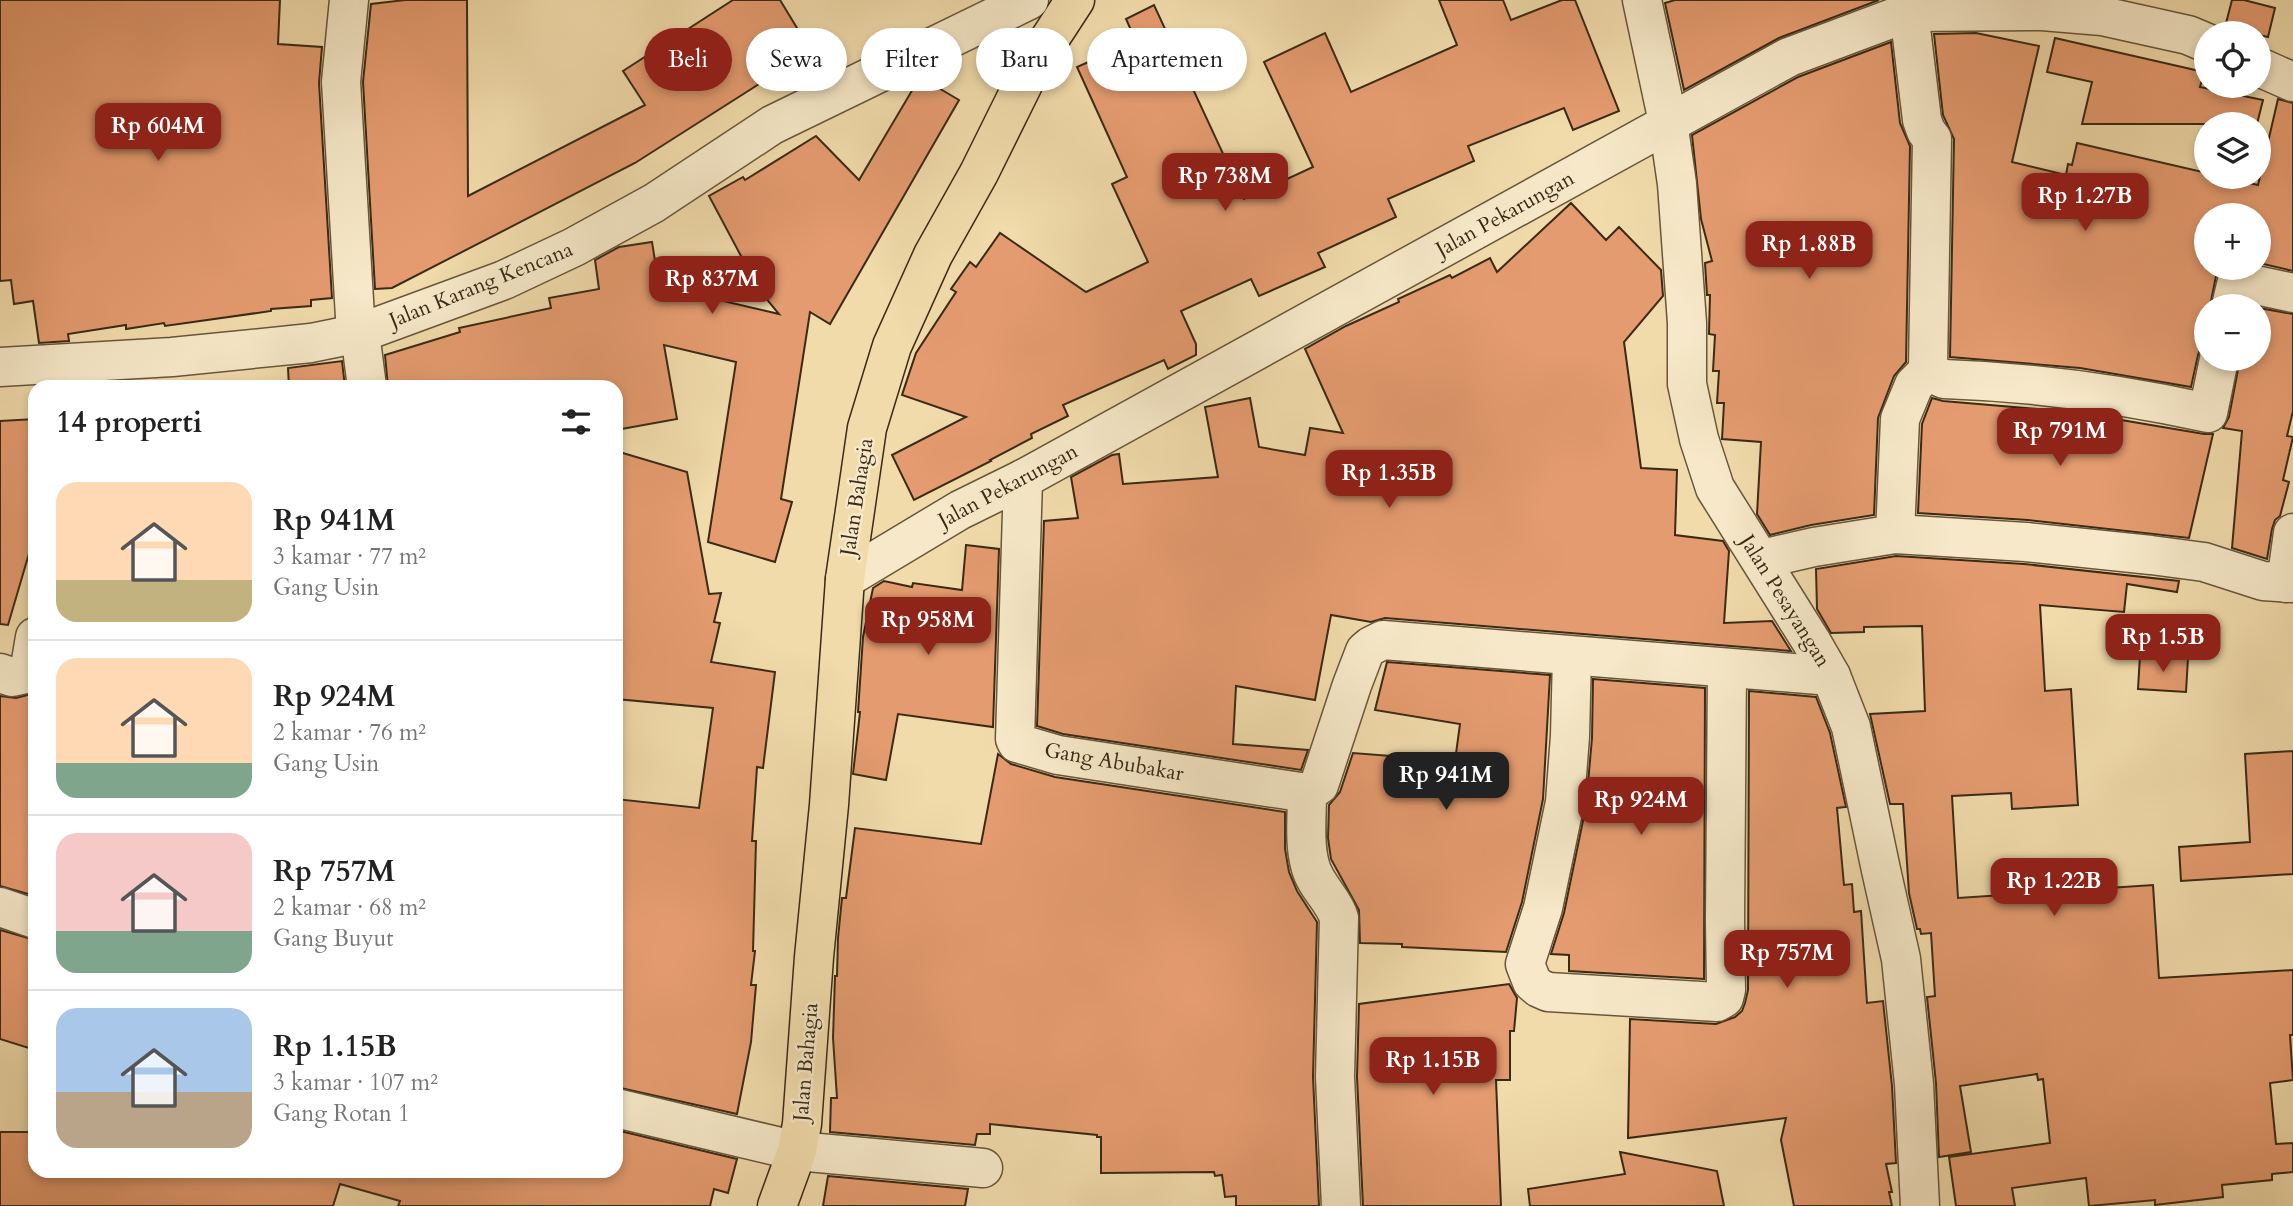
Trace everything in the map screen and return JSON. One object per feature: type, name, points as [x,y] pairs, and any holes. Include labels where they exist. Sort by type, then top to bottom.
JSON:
[{"type":"main road","name":"Jalan Bahagia","points":[[777,1206],[797,1151],[802,1124],[814,957],[830,805],[845,579],[867,428],[892,346],[933,255],[979,173],[1032,66],[1075,0]]},
{"type":"street","points":[[349,0],[341,82],[358,334],[366,380]]},
{"type":"street","name":"Jalan Karang Kencana","points":[[0,367],[172,357],[311,343],[358,334],[504,279],[574,247],[654,203],[772,125],[1029,0]]},
{"type":"street","name":"Jalan Pesayangan","points":[[1642,0],[1668,122],[1677,184],[1686,309],[1687,384],[1699,439],[1715,488],[1762,559],[1831,676],[1852,727],[1901,959],[1914,1084],[1920,1206]]},
{"type":"street","name":"Jalan Pekarungan","points":[[845,579],[960,510],[1023,479],[1789,57],[1909,12],[2042,10],[2102,16],[2194,38]]},
{"type":"street","points":[[1895,534],[1900,419],[1914,385],[1929,370],[1932,139],[1922,120],[1909,12]]},
{"type":"street","points":[[2271,72],[2293,82]]},
{"type":"street","points":[[2234,294],[2237,281],[2293,293]]},
{"type":"street","points":[[1929,370],[1944,379],[2073,389],[2208,413],[2217,371]]},
{"type":"street","name":"Gang Abubakar","points":[[1023,479],[1014,739],[1017,744],[1058,755],[1307,793]]},
{"type":"street","points":[[1762,559],[1814,547],[1895,534],[2026,542],[2151,555],[2204,562],[2263,581],[2289,583],[2293,533]]},
{"type":"street","points":[[1340,1206],[1335,1077],[1339,918],[1333,905],[1320,889],[1310,865],[1307,793],[1319,785],[1366,651],[1377,642],[1387,640],[1831,676]]},
{"type":"street","points":[[1572,656],[1565,802],[1543,908],[1525,964],[1532,982],[1548,992],[1717,1002],[1724,998],[1727,669]]},
{"type":"street","points":[[0,907],[28,917]]},
{"type":"street","points":[[623,1110],[797,1151],[983,1168]]},
{"type":"building","points":[[0,0],[280,0],[278,44],[322,47],[319,83],[332,298],[311,300],[311,306],[271,309],[165,326],[164,323],[126,329],[126,325],[68,334],[69,341],[39,343],[33,301],[14,304],[11,280],[0,281]]},
{"type":"building","points":[[405,0],[467,0],[468,196],[645,105],[623,71],[644,57],[644,91],[732,91],[732,28],[690,28],[733,0],[780,0],[797,28],[746,28],[746,91],[748,91],[635,163],[392,288],[375,289],[363,82],[371,4]]},
{"type":"building","points":[[1439,0],[1503,0],[1511,20],[1562,0],[1575,0],[1619,111],[1573,130],[1564,108],[1468,146],[1474,161],[1388,199],[1396,217],[1318,253],[1325,267],[1259,296],[1251,279],[1181,311],[1196,344],[1196,355],[1168,369],[1164,360],[1063,405],[1068,416],[1031,434],[1032,438],[991,461],[914,500],[892,455],[966,417],[902,395],[916,353],[956,292],[951,289],[970,262],[976,267],[1000,233],[1086,292],[1148,262],[1112,184],[1127,177],[1088,91],[1194,91],[1244,199],[1313,167],[1264,62],[1325,33],[1351,92],[1457,45]]},
{"type":"building","points":[[1675,0],[1879,0],[1779,38],[1684,90],[1665,3]]},
{"type":"building","points":[[2232,0],[2244,0],[2275,8],[2271,25],[2271,21],[2227,21]]},
{"type":"building","points":[[1154,5],[1165,28],[1130,28],[1126,19]]},
{"type":"building","points":[[1976,33],[2039,46],[2012,162],[2066,175],[2068,164],[2072,165],[2077,143],[2194,170],[2194,189],[2271,189],[2271,129],[2278,99],[2293,103],[2293,271],[2271,266],[2271,203],[2194,203],[2194,280],[2215,280],[2212,294],[2194,294],[2194,371],[2191,387],[2080,368],[1950,357],[1954,139],[1943,115],[1934,34]]},
{"type":"building","points":[[2055,38],[2194,70],[2194,98],[2263,100],[2260,112],[2194,112],[2194,124],[2082,124],[2092,82],[2047,72]]},
{"type":"building","points":[[1891,42],[1900,123],[1910,146],[1906,362],[1894,376],[1878,418],[1874,515],[1770,535],[1757,514],[1761,442],[1722,439],[1724,403],[1717,403],[1719,371],[1713,371],[1715,335],[1709,334],[1710,295],[1707,295],[1705,263],[1712,261],[1701,219],[1692,135],[1798,77]]},
{"type":"building","points":[[1087,63],[1087,89],[1077,67]]},
{"type":"building","points":[[912,91],[944,91],[959,100],[830,324],[810,312],[781,499],[792,502],[775,562],[708,542],[736,362],[664,345],[677,419],[623,429],[623,380],[387,380],[385,355],[460,332],[459,328],[551,308],[549,298],[599,289],[595,260],[619,247],[652,242],[659,286],[779,314],[745,273],[749,271],[709,196],[743,177],[745,180],[816,136],[859,180]]},
{"type":"building","points":[[1571,203],[1606,240],[1619,227],[1661,270],[1663,296],[1624,342],[1641,468],[1677,470],[1675,535],[1723,541],[1729,551],[1724,623],[1772,621],[1791,651],[1385,618],[1371,622],[1331,615],[1315,700],[1236,686],[1233,744],[1308,750],[1301,770],[1063,734],[1037,726],[1044,521],[1078,518],[1071,477],[1112,455],[1119,454],[1123,484],[1218,477],[1205,407],[1250,398],[1259,447],[1305,455],[1310,428],[1343,433],[1305,349],[1346,326],[1399,302],[1398,299],[1450,275],[1452,278],[1490,258],[1497,272]]},
{"type":"building","points":[[2271,310],[2293,314],[2293,411],[2287,436],[2293,437],[2283,480],[2289,482],[2280,516],[2275,520],[2272,529],[2267,559],[2232,548],[2242,431],[2223,428],[2229,417],[2238,371],[2271,371]]},
{"type":"building","points":[[342,361],[344,380],[289,380],[288,368]]},
{"type":"building","points":[[1932,398],[2074,412],[2213,434],[2189,538],[2028,520],[1918,513],[1922,424]]},
{"type":"building","points":[[28,419],[28,557],[8,625],[0,624],[0,421]]},
{"type":"building","points":[[623,453],[687,472],[709,594],[721,593],[714,622],[720,623],[711,662],[775,672],[763,768],[757,767],[752,841],[756,841],[755,951],[751,985],[756,985],[751,1042],[737,1114],[623,1089],[623,800],[699,808],[713,708],[623,700]]},
{"type":"building","points":[[966,545],[999,549],[993,727],[898,714],[886,780],[853,774],[860,712],[863,637],[873,588],[884,581],[912,587],[913,583],[962,590]]},
{"type":"building","points":[[1896,556],[2024,564],[2179,581],[2177,592],[2127,584],[2124,612],[2040,605],[2045,691],[2071,689],[2078,805],[2012,809],[2011,793],[1952,796],[1958,898],[2153,885],[2159,978],[2293,970],[2293,1035],[2290,1035],[2293,1080],[2270,1083],[2276,1144],[2293,1143],[2293,1172],[2272,1174],[2272,1180],[2222,1185],[2223,1197],[2155,1205],[2155,1200],[2089,1206],[2086,1178],[2012,1188],[2015,1206],[1956,1206],[1949,1157],[2050,1143],[2043,1079],[2038,1080],[2037,1074],[1960,1086],[1971,1152],[1939,1157],[1936,1083],[1927,997],[1935,996],[1931,933],[1921,934],[1920,929],[1917,929],[1909,893],[1903,804],[1890,804],[1870,714],[1925,711],[1922,626],[1864,627],[1864,632],[1831,633],[1817,609],[1816,569]]},
{"type":"building","points":[[2140,655],[2188,658],[2186,692],[2138,689]]},
{"type":"building","points":[[1387,662],[1550,675],[1543,799],[1522,902],[1506,952],[1360,943],[1359,910],[1331,859],[1328,838],[1329,805],[1340,792],[1353,753],[1455,761],[1460,724],[1375,710]]},
{"type":"building","points":[[1593,679],[1705,688],[1704,979],[1569,971],[1569,955],[1551,954],[1564,913],[1586,806],[1592,738]]},
{"type":"building","points":[[1749,691],[1816,697],[1830,733],[1846,807],[1837,808],[1844,885],[1852,884],[1854,912],[1861,911],[1867,1003],[1883,1001],[1892,1086],[1896,1163],[1886,1164],[1892,1206],[1794,1206],[1781,1140],[1786,1118],[1628,1138],[1630,1019],[1716,1024],[1735,1017],[1742,1011],[1745,1003],[1748,990]]},
{"type":"building","points":[[28,695],[28,894],[0,886],[0,696],[16,698]]},
{"type":"building","points":[[2293,751],[2293,874],[2181,881],[2179,847],[2250,842],[2245,754]]},
{"type":"building","points":[[998,754],[1011,764],[1055,777],[1285,812],[1285,849],[1289,872],[1297,891],[1317,922],[1313,1077],[1319,1206],[1236,1206],[1236,1196],[1225,1197],[1222,1175],[1215,1176],[1214,1172],[1101,1173],[1101,1137],[1097,1135],[990,1124],[990,1134],[977,1134],[975,1145],[830,1132],[831,1098],[837,1098],[833,1038],[838,938],[842,898],[846,898],[855,828],[981,844]]},
{"type":"building","points":[[0,930],[28,938],[28,1048],[0,1039]]},
{"type":"building","points":[[1509,984],[1517,998],[1514,1031],[1510,1031],[1510,1080],[1496,1080],[1501,1206],[1363,1206],[1357,1077],[1359,1004]]},
{"type":"building","points":[[0,1132],[28,1132],[28,1178],[623,1178],[623,1132],[737,1159],[728,1193],[714,1189],[710,1206],[398,1206],[400,1201],[340,1184],[333,1206],[0,1206]]},
{"type":"building","points":[[1620,1152],[1717,1171],[1724,1206],[1530,1206],[1528,1189],[1625,1174]]},
{"type":"building","points":[[828,1176],[968,1189],[965,1206],[823,1206]]}]
